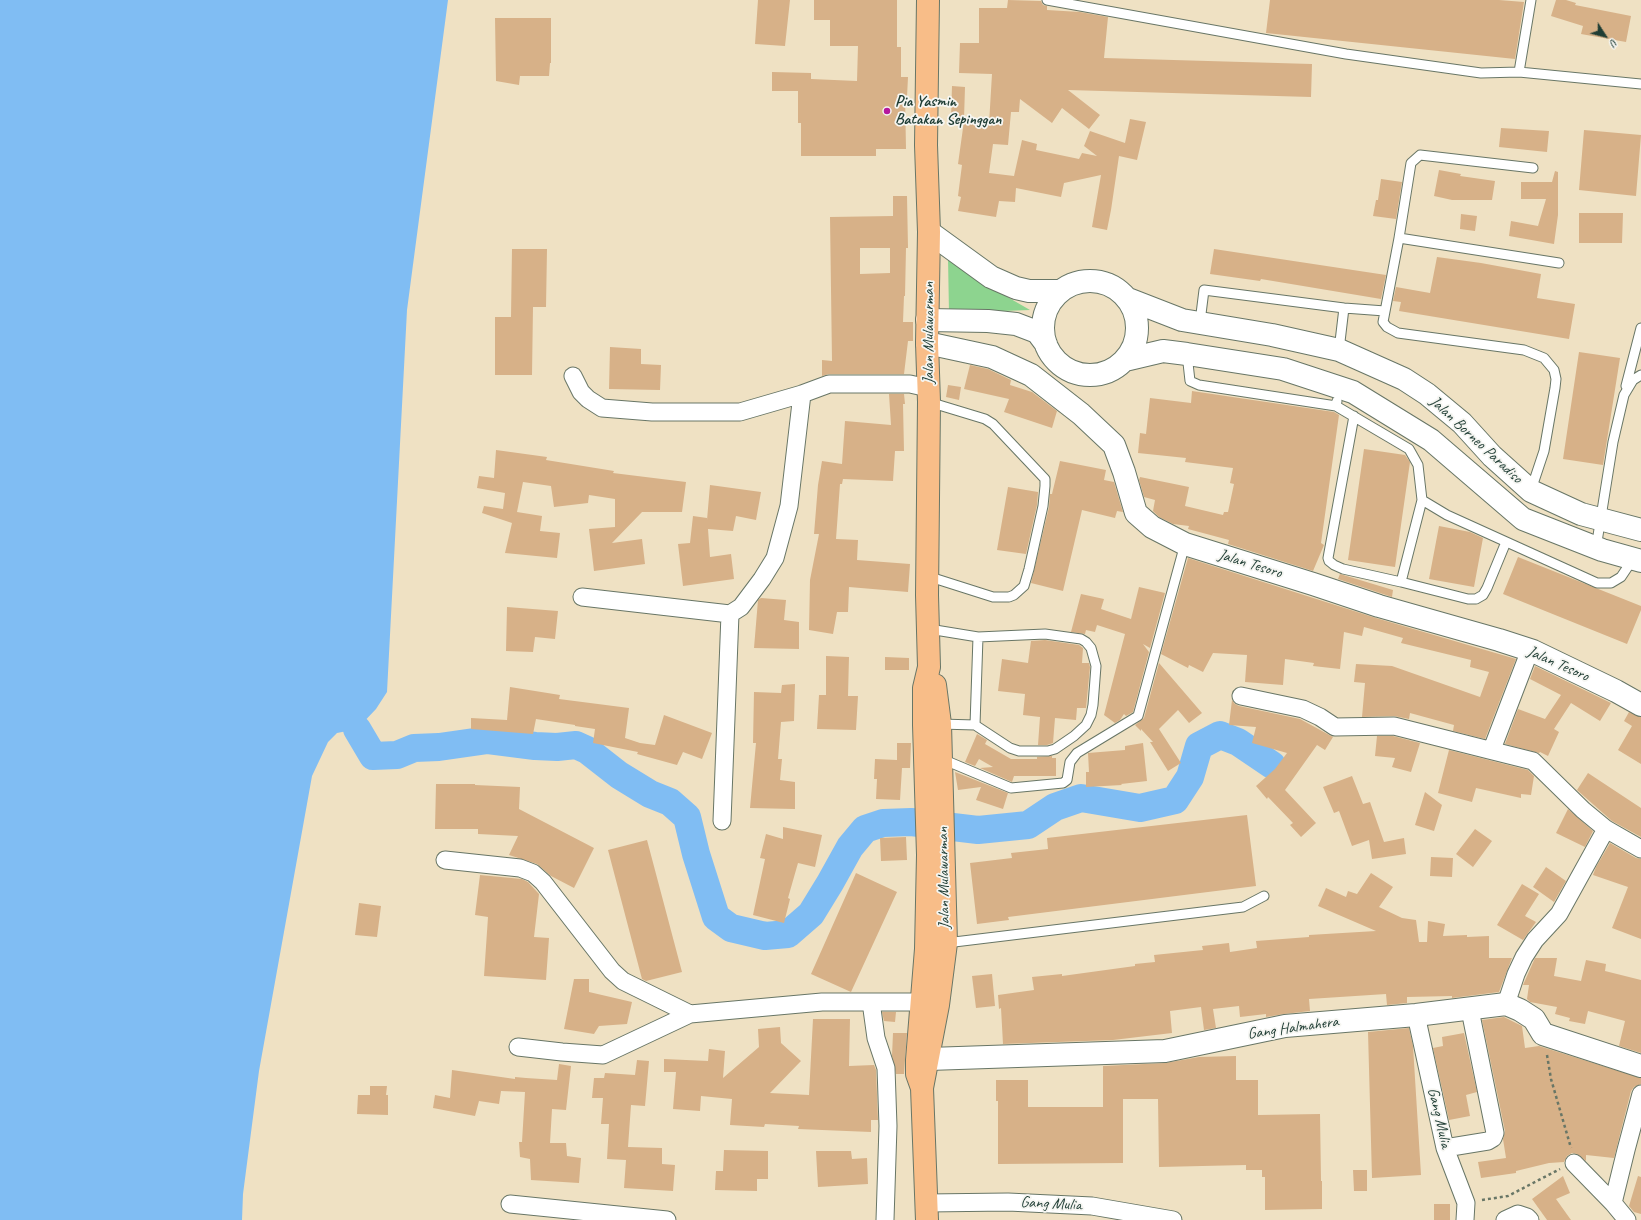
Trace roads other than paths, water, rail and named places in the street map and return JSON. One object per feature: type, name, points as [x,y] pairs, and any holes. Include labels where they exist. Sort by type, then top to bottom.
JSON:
[{"type":"highway","name":"Jalan Mulawarman","points":[[927,1211],[922,1088],[929,1059],[938,1005],[946,943],[936,855],[934,799],[924,688],[929,667],[927,576],[929,395],[926,344],[929,232],[926,145],[928,0]]},
{"type":"highway","name":"Jalan Mulawarman","points":[[929,667],[936,690],[940,724],[941,758],[934,799]]},
{"type":"highway","name":"Jalan Mulawarman","points":[[922,1088],[917,1074],[917,1060],[926,949],[936,855]]},
{"type":"street","points":[[929,232],[991,277],[1016,288],[1029,291],[1061,291]]},
{"type":"street","points":[[927,320],[988,321],[1016,324],[1037,332],[1054,358],[1066,369],[1081,374],[1097,375],[1112,370],[1125,360],[1134,346],[1137,330],[1136,314],[1128,299],[1117,289],[1104,282],[1089,280],[1074,283],[1052,299],[1046,310],[1043,321],[1043,333],[1046,344]]},
{"type":"street","name":"Jalan Borneo Paradiso","points":[[1128,299],[1182,320],[1272,335],[1339,350],[1404,378],[1427,394],[1462,423],[1492,456],[1531,491],[1581,514],[1641,530]]},
{"type":"street","name":"Jalan Tesoro","points":[[926,344],[992,357],[1031,375],[1075,409],[1114,445],[1124,472],[1136,513],[1152,527],[1185,544],[1379,606],[1530,650],[1616,691],[1641,705]]},
{"type":"street","name":"Jalan Borneo Paradiso","points":[[1125,360],[1163,351],[1187,354],[1283,369],[1339,397],[1353,392],[1431,440],[1523,520],[1596,548],[1637,560]]},
{"type":"street","points":[[573,376],[581,392],[588,399],[602,408],[652,412],[740,412],[802,394],[829,384],[910,384],[929,395]]},
{"type":"street","points":[[582,597],[730,614],[741,607],[762,579],[775,558],[788,506],[802,394]]},
{"type":"street","points":[[722,821],[730,614]]},
{"type":"street","points":[[1493,751],[1494,744],[1530,650]]},
{"type":"street","points":[[1241,696],[1303,709],[1335,726],[1394,726],[1533,761],[1583,810],[1606,829],[1641,849]]},
{"type":"street","points":[[1606,829],[1559,914],[1535,940],[1524,957],[1516,974],[1506,1004],[1520,1010],[1534,1019],[1543,1034],[1641,1066]]},
{"type":"street","points":[[446,860],[520,868],[533,873],[543,882],[612,971],[623,981],[690,1014]]},
{"type":"street","points":[[518,1047],[603,1055],[690,1014],[822,1002],[922,1002]]},
{"type":"street","points":[[871,1002],[876,1038],[886,1068],[888,1126],[885,1220]]},
{"type":"street","name":"Gang Halmahera","points":[[929,1059],[1165,1051],[1285,1026],[1470,1010],[1506,1004]]},
{"type":"street","points":[[1446,1148],[1488,1141],[1495,1133],[1470,1010]]},
{"type":"street","name":"Gang Mulia","points":[[1416,1015],[1446,1148],[1466,1202],[1465,1220]]},
{"type":"street","points":[[1613,1204],[1641,1094]]},
{"type":"street","points":[[1574,1163],[1627,1220]]},
{"type":"street","name":"Gang Mulia","points":[[927,1211],[1008,1202],[1091,1213],[1173,1220]]},
{"type":"street","points":[[510,1204],[667,1220]]},
{"type":"street","points":[[1505,1220],[1518,1214],[1527,1217],[1530,1220]]},
{"type":"lane","points":[[1047,0],[1346,54],[1481,73],[1519,72],[1641,84]]},
{"type":"lane","points":[[1519,72],[1531,0]]},
{"type":"lane","points":[[1531,491],[1544,451],[1556,379],[1554,370],[1544,358],[1524,350],[1398,333],[1387,327],[1383,322],[1411,163],[1420,155],[1533,168]]},
{"type":"lane","points":[[1399,238],[1559,262]]},
{"type":"lane","points":[[1200,322],[1204,290],[1344,308],[1385,311]]},
{"type":"lane","points":[[1339,350],[1344,308]]},
{"type":"lane","points":[[1596,548],[1613,442],[1641,328]]},
{"type":"lane","points":[[1187,354],[1190,381],[1198,386],[1339,397],[1354,416],[1409,449],[1418,465],[1422,500],[1401,582]]},
{"type":"lane","points":[[1624,395],[1633,380],[1641,375]]},
{"type":"lane","points":[[927,576],[993,597],[1009,597],[1014,595],[1024,586],[1029,569],[1043,506],[1045,486],[1045,479],[993,424],[985,419],[929,395]]},
{"type":"lane","points":[[1354,416],[1328,558],[1334,565],[1343,569],[1468,599],[1476,599],[1482,595],[1487,588],[1506,542]]},
{"type":"lane","points":[[1422,500],[1447,515],[1597,583],[1611,583],[1621,577],[1637,560]]},
{"type":"lane","points":[[941,758],[1012,788],[1062,783],[1067,780],[1070,762],[1077,753],[1138,716],[1185,544]]},
{"type":"lane","points":[[929,629],[978,637],[1045,634],[1081,639],[1091,648],[1096,666],[1091,715],[1086,725],[1074,736],[1055,749],[1041,751],[1019,751],[1010,748],[975,725],[940,724]]},
{"type":"lane","points":[[975,725],[978,637]]},
{"type":"lane","points":[[946,943],[1243,907],[1264,896]]},
{"type":"water","points":[[0,0],[448,0],[407,310],[387,692],[376,709],[357,729],[337,733],[328,742],[312,776],[259,1071],[243,1194],[242,1220],[0,1220]]},
{"type":"waterway","points":[[357,729],[373,756],[397,755],[414,748],[439,747],[488,740],[535,746],[557,747],[576,745],[587,750],[619,775],[650,794],[670,802],[687,817],[696,854],[716,917],[731,928],[765,936],[788,934],[811,914],[850,847],[865,829],[883,823],[911,822],[978,830],[1028,825],[1055,807],[1081,798],[1140,808],[1175,800],[1190,777],[1199,746],[1220,735],[1238,742],[1272,765]]},
{"type":"place","name":"Pia Yasmin Batakan Sepinggan","points":[[887,111]]}]
